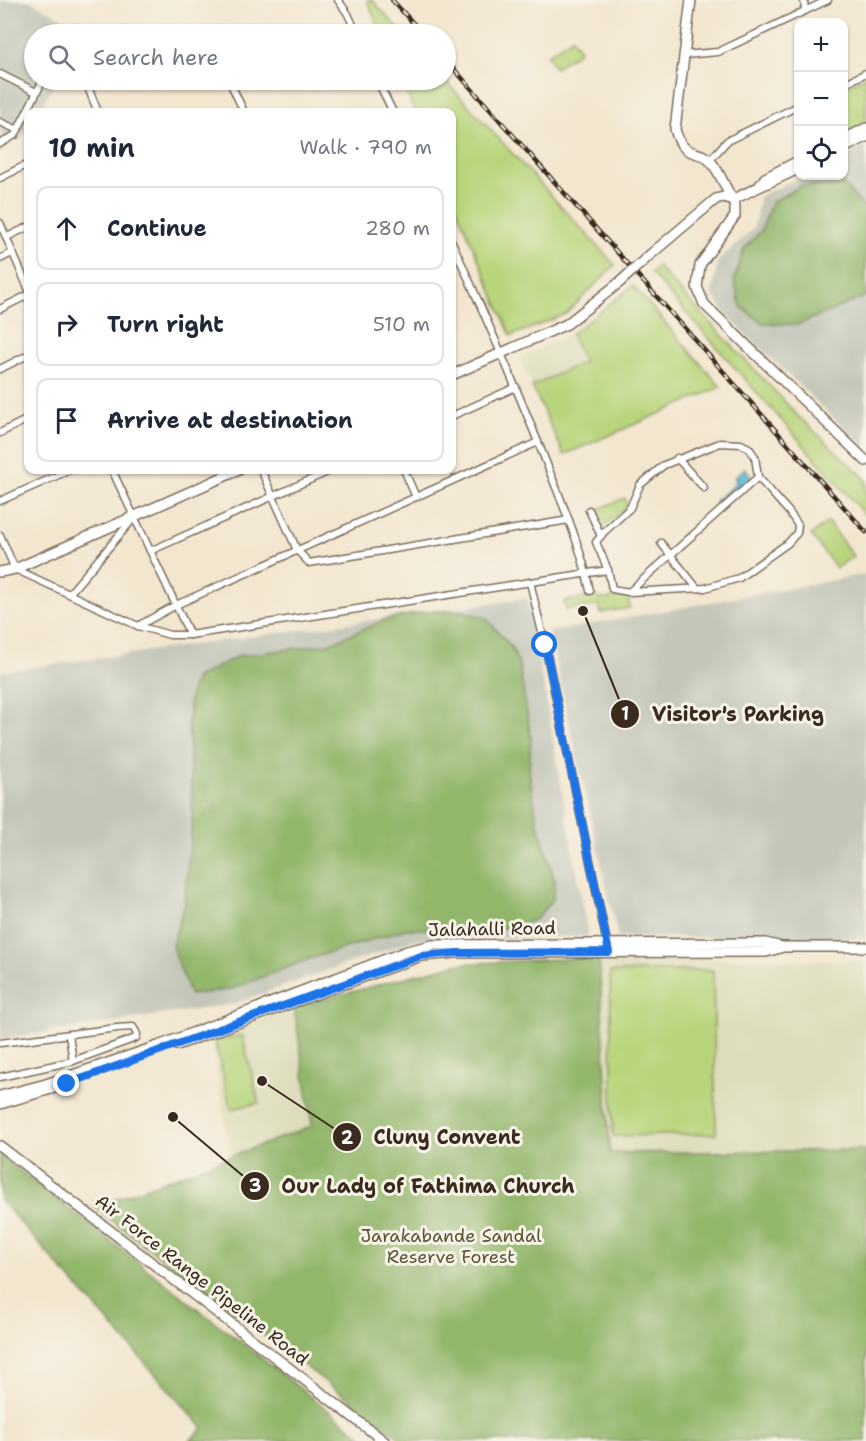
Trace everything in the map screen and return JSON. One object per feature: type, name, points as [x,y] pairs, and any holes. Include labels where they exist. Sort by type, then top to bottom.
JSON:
[{"type":"street","points":[[338,0],[352,24]]},
{"type":"street","points":[[691,0],[675,129],[678,141],[688,152],[710,160],[735,207],[735,216],[700,265],[697,287],[704,304],[866,461]]},
{"type":"street","points":[[804,0],[805,11]]},
{"type":"street","points":[[684,55],[718,52],[805,11],[817,3],[828,0]]},
{"type":"street","points":[[848,82],[866,73]]},
{"type":"street","points":[[0,74],[24,86]]},
{"type":"street","points":[[28,108],[36,92],[32,90]]},
{"type":"street","points":[[89,90],[96,108]]},
{"type":"street","points":[[234,90],[242,108]]},
{"type":"street","points":[[382,90],[391,108]]},
{"type":"street","points":[[710,160],[727,141],[794,108]]},
{"type":"street","points":[[0,144],[15,135],[24,117]]},
{"type":"street","points":[[0,122],[18,130]]},
{"type":"street","points":[[848,137],[866,128]]},
{"type":"street","points":[[848,146],[866,137]]},
{"type":"street","points":[[760,185],[765,178],[794,162]]},
{"type":"street","points":[[0,178],[24,166]]},
{"type":"street","points":[[456,373],[567,324],[620,282],[716,199],[723,197],[733,200],[760,185],[769,184],[794,172]]},
{"type":"street","points":[[0,224],[24,279]]},
{"type":"street","points":[[7,237],[24,229]]},
{"type":"street","points":[[456,251],[502,353],[569,520],[587,574],[590,591]]},
{"type":"street","points":[[0,258],[12,253]]},
{"type":"street","points":[[0,309],[24,297]]},
{"type":"street","points":[[0,369],[24,357]]},
{"type":"street","points":[[456,414],[516,387]]},
{"type":"street","points":[[0,433],[24,421]]},
{"type":"street","points":[[138,626],[176,605],[538,442]]},
{"type":"street","points":[[720,443],[741,444],[749,448],[754,457],[758,477],[789,512],[798,525],[797,533],[788,543],[739,578],[705,588],[629,592],[612,589],[609,570],[596,542],[630,508],[640,485],[664,465],[677,458],[720,443]]},
{"type":"street","points":[[677,458],[704,488]]},
{"type":"street","points":[[0,501],[61,474]]},
{"type":"street","points":[[114,474],[190,635]]},
{"type":"street","points":[[0,572],[15,569],[230,474]]},
{"type":"street","points":[[263,474],[297,550],[309,563],[569,520]]},
{"type":"street","points":[[150,551],[323,474]]},
{"type":"street","points":[[406,474],[416,497]]},
{"type":"street","points":[[629,592],[758,477]]},
{"type":"street","points":[[589,510],[601,536]]},
{"type":"street","points":[[69,594],[134,517]]},
{"type":"street","points":[[0,535],[15,569],[138,626],[170,634],[190,635],[609,570]]},
{"type":"street","points":[[661,543],[697,588]]},
{"type":"street","points":[[530,582],[608,948]]},
{"type":"street","name":"Jalahalli Road","points":[[0,1096],[84,1072],[361,973],[407,951],[433,945],[608,948],[765,944],[782,947],[866,947]]},
{"type":"street","points":[[0,1104],[95,1075],[361,973]]},
{"type":"street","points":[[0,1043],[133,1027],[137,1034],[136,1038],[73,1061],[0,1077]]},
{"type":"street","points":[[69,1035],[73,1061]]},
{"type":"street","name":"Air Force Range Pipeline Road","points":[[0,1146],[384,1441]]},
{"type":"shaded area","points":[[0,0],[28,0],[74,24],[24,24],[24,90],[51,90],[40,108],[24,108],[24,134],[20,141],[0,134]]},
{"type":"shaded area","points":[[866,146],[866,449],[726,315],[712,293],[718,261],[754,228],[760,196],[795,180],[848,180],[848,155]]},
{"type":"shaded area","points":[[571,334],[584,362],[532,386],[520,358]]},
{"type":"shaded area","points":[[866,574],[866,938],[618,937],[549,632]]},
{"type":"shaded area","points":[[528,598],[588,936],[414,940],[233,1004],[0,1039],[0,672]]},
{"type":"shaded area","points":[[599,957],[866,961],[866,1150],[609,1153]]},
{"type":"shaded area","points":[[294,1007],[312,1126],[231,1156],[211,1037]]},
{"type":"green space","points":[[367,0],[372,0],[395,24],[378,24]]},
{"type":"green space","points":[[572,38],[580,51],[555,68],[547,55]]},
{"type":"green space","points":[[866,76],[866,123],[848,132],[848,126],[848,85]]},
{"type":"green space","points":[[405,90],[454,90],[615,265],[566,314],[511,336],[456,206],[456,108],[413,108]]},
{"type":"green space","points":[[843,184],[866,210],[866,296],[797,325],[763,323],[741,307],[734,280],[744,249],[761,231],[772,202],[800,186]]},
{"type":"green space","points":[[657,266],[799,417],[866,479],[866,516],[651,273]]},
{"type":"green space","points":[[633,286],[721,387],[564,455],[532,386],[584,362],[571,334]]},
{"type":"green space","points":[[625,498],[627,507],[600,529],[596,510]]},
{"type":"green space","points":[[828,522],[853,556],[836,568],[811,535]]},
{"type":"green space","points":[[628,595],[630,608],[601,613],[599,605],[566,610],[564,601],[597,596],[599,600]]},
{"type":"green space","points":[[430,611],[462,611],[486,618],[512,648],[519,665],[531,738],[529,771],[537,820],[555,882],[553,899],[535,920],[499,929],[406,929],[309,959],[231,989],[190,995],[172,946],[184,906],[193,815],[188,723],[190,694],[196,678],[238,656],[328,644],[387,619]]},
{"type":"green space","name":"Jarakabande Sandal Reserve Forest","points":[[599,957],[610,1153],[866,1150],[866,1441],[404,1441],[94,1207],[312,1126],[294,1007],[456,964]]},
{"type":"green space","points":[[713,970],[716,1134],[613,1136],[610,972]]},
{"type":"green space","points":[[242,1035],[259,1103],[231,1109],[215,1042]]},
{"type":"green space","points":[[0,1155],[368,1441],[189,1441],[203,1428],[0,1200]]},
{"type":"water","points":[[745,468],[752,478],[720,507],[715,501],[736,484],[735,477]]},
{"type":"railway","points":[[392,0],[414,24]]},
{"type":"railway","points":[[456,71],[866,532]]},
{"type":"place","name":"Visitor's Parking","points":[[583,611]]},
{"type":"place","name":"Cluny Convent","points":[[262,1081]]},
{"type":"place","name":"Our Lady of Fathima Church","points":[[173,1117]]},
{"type":"route","points":[[67,1084],[421,956],[456,953],[609,952],[545,645]]}]
